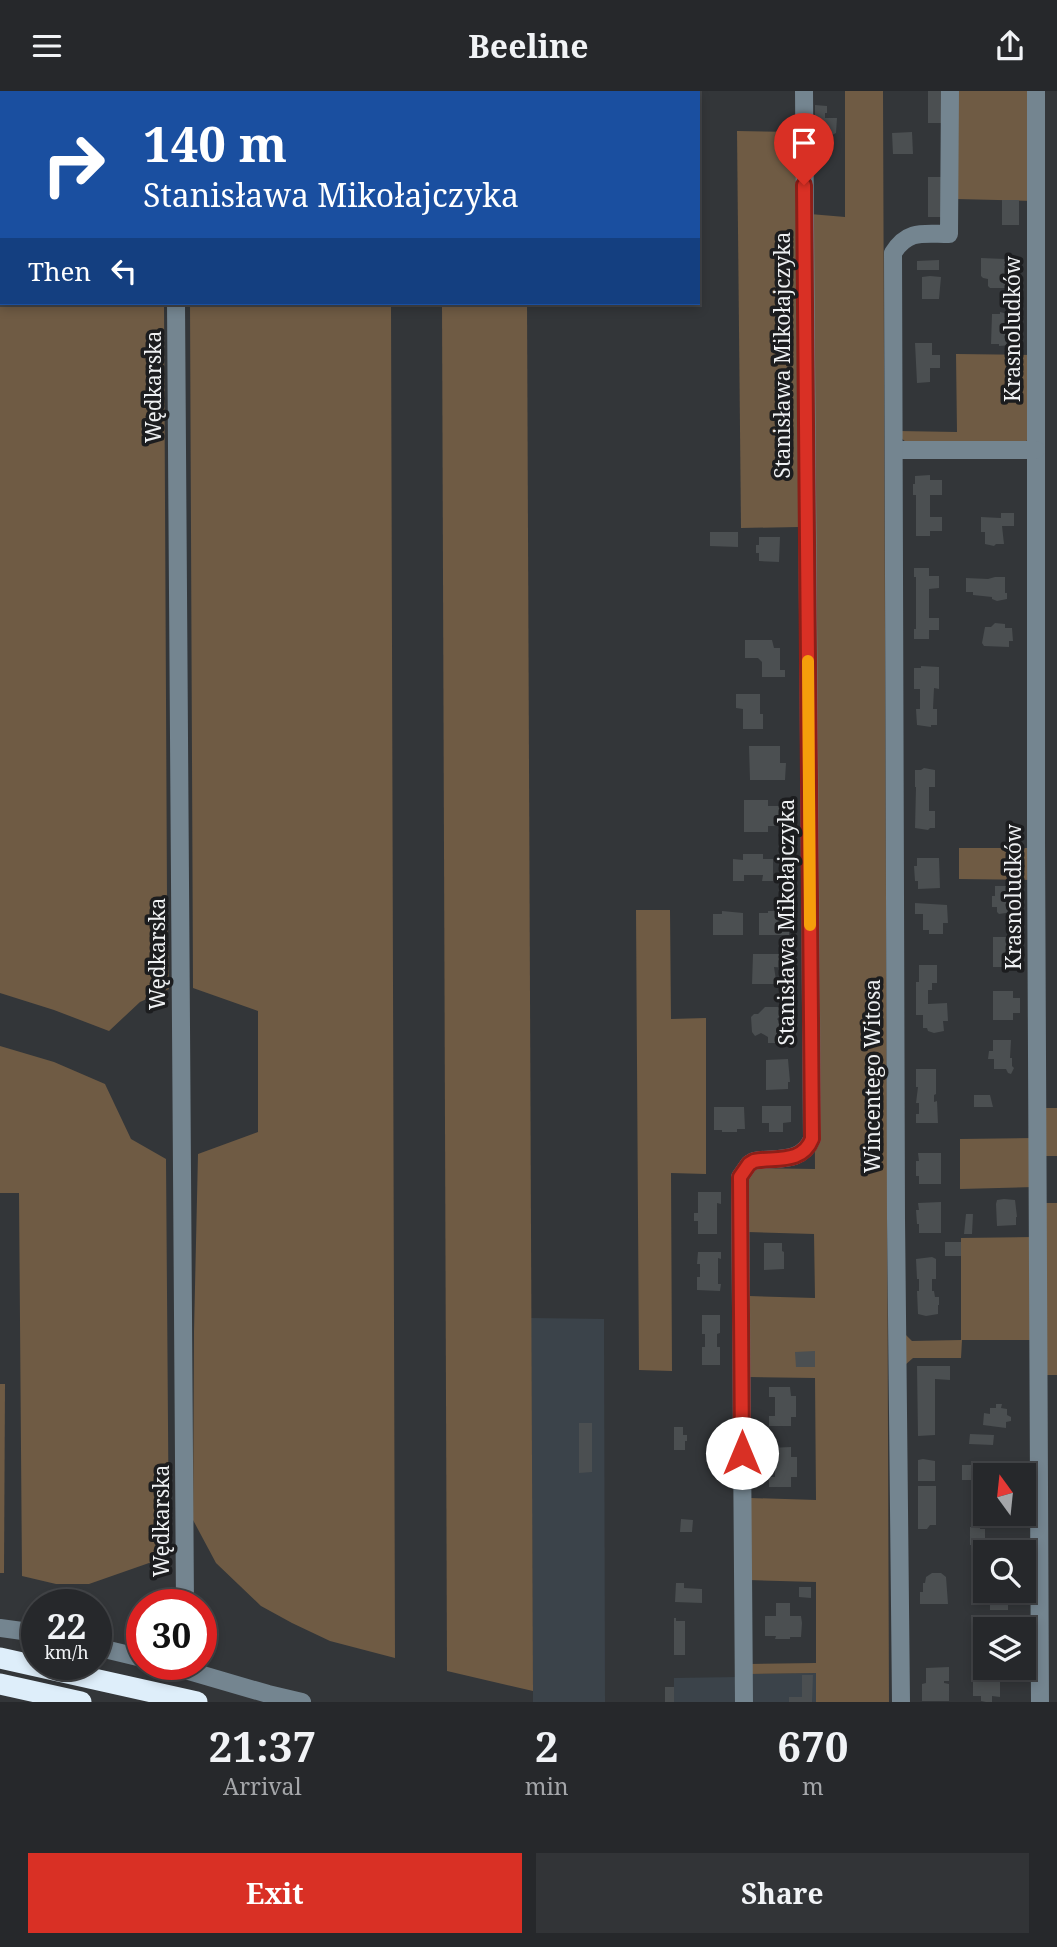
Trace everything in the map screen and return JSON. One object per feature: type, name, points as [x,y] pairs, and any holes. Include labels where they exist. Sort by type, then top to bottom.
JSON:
[{"type":"highway","points":[[0,1658],[189,1700]]},
{"type":"highway","points":[[0,1684],[81,1702]]},
{"type":"street","name":"Stanisława Mikołajczyka","points":[[744,1702],[740,1177],[754,1161],[796,1156],[812,1139],[804,91]]},
{"type":"street","name":"Wincentego Witosa","points":[[901,1702],[896,1219],[893,253],[900,242],[912,234],[949,234],[950,91]]},
{"type":"street","name":"Krasnoludków","points":[[1036,91],[1040,1702]]},
{"type":"street","name":"Wędkarska","points":[[176,305],[185,1589]]},
{"type":"street","points":[[894,450],[1036,450]]},
{"type":"street","points":[[0,1628],[21,1631]]},
{"type":"street","points":[[217,1678],[302,1702]]},
{"type":"street","points":[[187,1680],[189,1700]]},
{"type":"shaded area","points":[[845,91],[883,91],[889,1702],[816,1702],[816,1673],[749,1674],[749,1664],[816,1663],[816,1582],[749,1580],[750,1498],[816,1500],[815,1378],[749,1377],[749,1296],[815,1298],[814,1234],[748,1232],[748,1174],[754,1168],[815,1169],[810,214],[845,217]]},
{"type":"shaded area","points":[[955,91],[1034,91],[1034,201],[956,199]]},
{"type":"shaded area","points":[[737,131],[798,132],[799,527],[741,528]]},
{"type":"shaded area","points":[[0,305],[164,305],[169,989],[140,1002],[109,1031],[0,993]]},
{"type":"shaded area","points":[[190,305],[391,305],[395,1658],[330,1641],[261,1606],[216,1563],[193,1520],[198,1154],[258,1132],[258,1011],[193,988]]},
{"type":"shaded area","points":[[442,305],[527,305],[533,1691],[447,1671]]},
{"type":"shaded area","points":[[956,354],[1032,355],[1031,437],[1025,442],[907,443],[900,437],[898,431],[957,432]]},
{"type":"shaded area","points":[[959,848],[1032,848],[1032,880],[959,879]]},
{"type":"shaded area","points":[[636,910],[670,910],[671,1019],[706,1018],[706,1174],[671,1173],[672,1371],[639,1370]]},
{"type":"shaded area","points":[[0,1046],[54,1062],[105,1084],[131,1139],[166,1159],[169,1556],[89,1584],[56,1584],[22,1576],[19,1193],[0,1193]]},
{"type":"shaded area","points":[[1046,1108],[1057,1108],[1057,1156],[1046,1156]]},
{"type":"shaded area","points":[[1033,1138],[1034,1187],[960,1189],[960,1139]]},
{"type":"shaded area","points":[[1042,1203],[1057,1203],[1057,1375],[1042,1375]]},
{"type":"shaded area","points":[[1033,1237],[1034,1340],[962,1340],[961,1358],[913,1358],[905,1365],[905,1334],[912,1341],[961,1340],[961,1238]]},
{"type":"shaded area","points":[[531,1318],[604,1319],[605,1702],[533,1702]]},
{"type":"shaded area","points":[[0,1384],[5,1384],[4,1573],[0,1573]]},
{"type":"shaded area","points":[[816,1673],[816,1702],[749,1702],[749,1674]]},
{"type":"shaded area","points":[[738,1677],[738,1702],[674,1702],[674,1678]]},
{"type":"building","points":[[928,91],[945,91],[945,123],[928,123]]},
{"type":"building","points":[[815,105],[827,106],[825,118],[837,118],[836,133],[815,133]]},
{"type":"building","points":[[912,132],[913,154],[893,154],[892,133]]},
{"type":"building","points":[[928,177],[945,177],[946,217],[928,217]]},
{"type":"building","points":[[1002,200],[1019,200],[1019,225],[1002,225]]},
{"type":"building","points":[[981,258],[1005,259],[1007,266],[1015,268],[1015,275],[1007,277],[1007,287],[988,286],[988,279],[981,276]]},
{"type":"building","points":[[939,260],[939,270],[917,270],[917,261]]},
{"type":"building","points":[[922,277],[941,277],[939,299],[922,299]]},
{"type":"building","points":[[1000,312],[1012,315],[1012,323],[1015,323],[1012,345],[991,344],[992,314]]},
{"type":"building","points":[[915,343],[932,343],[932,355],[940,355],[940,368],[930,368],[930,382],[917,383]]},
{"type":"building","points":[[930,475],[930,480],[942,480],[942,495],[930,495],[930,517],[942,517],[942,531],[930,531],[930,536],[916,536],[916,495],[913,495],[913,484],[915,476]]},
{"type":"building","points":[[1001,513],[1014,513],[1014,526],[1002,526],[1004,544],[985,544],[985,532],[981,532],[981,517],[1001,518]]},
{"type":"building","points":[[710,532],[738,532],[738,547],[710,546]]},
{"type":"building","points":[[759,537],[780,537],[779,562],[759,561],[756,545],[759,545]]},
{"type":"building","points":[[914,568],[929,568],[929,576],[939,576],[939,588],[929,589],[929,618],[939,618],[939,630],[929,630],[929,639],[914,639]]},
{"type":"building","points":[[1005,577],[1007,599],[997,601],[992,597],[966,592],[966,578]]},
{"type":"building","points":[[995,623],[1012,628],[1013,641],[1009,641],[1009,647],[984,646],[982,643],[985,627],[991,627]]},
{"type":"building","points":[[745,640],[772,640],[774,648],[780,648],[780,670],[785,670],[785,677],[762,677],[762,662],[758,658],[745,658]]},
{"type":"building","points":[[939,667],[939,689],[934,688],[933,709],[937,709],[937,725],[931,727],[917,725],[916,709],[920,709],[920,689],[914,689],[914,668]]},
{"type":"building","points":[[736,694],[760,694],[763,729],[743,729],[743,709],[736,708]]},
{"type":"building","points":[[749,746],[780,746],[780,763],[786,763],[785,780],[750,780]]},
{"type":"building","points":[[915,770],[935,770],[935,787],[929,787],[929,811],[935,811],[935,828],[928,830],[915,828]]},
{"type":"building","points":[[744,800],[768,800],[768,806],[784,806],[783,826],[768,826],[768,832],[744,832]]},
{"type":"building","points":[[743,854],[763,854],[763,859],[773,859],[773,881],[762,881],[763,875],[744,875],[744,881],[733,881],[733,859],[743,860]]},
{"type":"building","points":[[917,858],[939,858],[940,888],[918,889],[914,866],[917,866]]},
{"type":"building","points":[[995,886],[1009,886],[1012,912],[999,914],[997,907],[992,907]]},
{"type":"building","points":[[915,903],[947,905],[948,923],[943,923],[943,934],[929,934],[929,930],[923,930],[923,914],[915,914]]},
{"type":"building","points":[[722,911],[743,913],[743,935],[713,935],[713,914],[722,914]]},
{"type":"building","points":[[759,913],[789,913],[789,935],[759,935]]},
{"type":"building","points":[[993,937],[1013,937],[1013,945],[1020,945],[1020,959],[1013,959],[1013,967],[993,967]]},
{"type":"building","points":[[753,954],[786,954],[786,968],[774,967],[774,984],[752,984]]},
{"type":"building","points":[[919,965],[937,965],[937,983],[932,983],[932,990],[928,990],[928,1004],[947,1003],[948,1021],[943,1021],[944,1031],[928,1031],[923,1028],[923,1015],[916,1015]]},
{"type":"building","points":[[993,991],[1013,991],[1013,998],[1020,998],[1020,1013],[1013,1013],[1013,1020],[993,1020]]},
{"type":"building","points":[[765,1007],[786,1007],[786,1016],[777,1019],[780,1027],[777,1031],[786,1034],[786,1043],[768,1043],[768,1037],[761,1033],[755,1036],[752,1032],[751,1017]]},
{"type":"building","points":[[993,1040],[1011,1040],[1010,1058],[1014,1068],[1011,1074],[1006,1069],[994,1069],[994,1059],[988,1059],[989,1051],[993,1051]]},
{"type":"building","points":[[788,1059],[788,1089],[766,1090],[766,1060]]},
{"type":"building","points":[[916,1069],[936,1069],[934,1102],[937,1101],[938,1123],[916,1123],[919,1103],[916,1103]]},
{"type":"building","points":[[974,1095],[990,1095],[993,1107],[974,1107]]},
{"type":"building","points":[[762,1106],[791,1106],[791,1122],[783,1123],[783,1132],[769,1132],[769,1123],[762,1123]]},
{"type":"building","points":[[714,1107],[744,1107],[745,1129],[737,1129],[737,1132],[714,1130]]},
{"type":"building","points":[[918,1153],[941,1153],[941,1184],[919,1184],[919,1176],[916,1176]]},
{"type":"building","points":[[698,1192],[721,1192],[721,1204],[717,1203],[717,1234],[698,1234],[698,1221],[694,1221],[694,1213],[698,1213]]},
{"type":"building","points":[[997,1200],[1015,1200],[1016,1225],[997,1226]]},
{"type":"building","points":[[941,1202],[941,1233],[919,1233],[916,1210],[919,1210],[918,1203]]},
{"type":"building","points":[[966,1214],[973,1214],[972,1234],[964,1234]]},
{"type":"building","points":[[945,1242],[961,1242],[961,1256],[945,1256]]},
{"type":"building","points":[[764,1243],[782,1243],[784,1269],[764,1270]]},
{"type":"building","points":[[698,1252],[721,1252],[721,1259],[718,1258],[720,1291],[697,1290],[697,1277],[700,1277]]},
{"type":"building","points":[[916,1259],[936,1259],[936,1279],[932,1279],[932,1291],[935,1297],[939,1297],[939,1305],[938,1314],[926,1316],[918,1314],[919,1279]]},
{"type":"building","points":[[702,1315],[720,1315],[717,1347],[720,1347],[720,1365],[702,1365],[705,1334],[702,1334]]},
{"type":"building","points":[[815,1351],[815,1367],[796,1367],[795,1352]]},
{"type":"building","points":[[917,1366],[950,1366],[950,1380],[935,1379],[935,1435],[918,1436]]},
{"type":"building","points":[[769,1387],[790,1387],[791,1396],[796,1396],[796,1417],[791,1417],[791,1426],[769,1426],[769,1416],[775,1416],[775,1397],[769,1397]]},
{"type":"building","points":[[996,1404],[1002,1404],[1001,1408],[1007,1409],[1007,1415],[1011,1417],[1011,1421],[1006,1422],[1006,1428],[983,1425],[984,1413],[990,1414],[990,1408],[996,1408]]},
{"type":"building","points":[[579,1423],[592,1423],[592,1472],[579,1473]]},
{"type":"building","points":[[674,1427],[683,1427],[683,1435],[687,1435],[685,1450],[674,1450]]},
{"type":"building","points":[[970,1434],[994,1435],[993,1445],[969,1444]]},
{"type":"building","points":[[791,1447],[791,1457],[797,1457],[797,1477],[791,1477],[791,1487],[769,1487],[769,1477],[775,1477],[775,1458],[769,1458],[769,1448]]},
{"type":"building","points":[[918,1460],[935,1461],[935,1481],[918,1481]]},
{"type":"building","points":[[962,1465],[973,1465],[973,1480],[962,1480]]},
{"type":"building","points":[[918,1486],[936,1486],[936,1525],[930,1525],[927,1529],[918,1529]]},
{"type":"building","points":[[681,1519],[693,1520],[692,1532],[680,1532]]},
{"type":"building","points":[[970,1527],[985,1529],[985,1540],[973,1540],[973,1545],[970,1545]]},
{"type":"building","points":[[932,1573],[941,1573],[946,1577],[948,1604],[920,1604],[923,1583]]},
{"type":"building","points":[[676,1583],[684,1583],[684,1588],[702,1589],[702,1603],[675,1602]]},
{"type":"building","points":[[799,1587],[811,1587],[811,1598],[799,1597]]},
{"type":"building","points":[[776,1603],[790,1603],[790,1616],[801,1616],[801,1637],[775,1639],[776,1636],[765,1636],[765,1616],[776,1616]]},
{"type":"building","points":[[990,1603],[1008,1603],[1008,1610],[990,1610]]},
{"type":"building","points":[[674,1618],[676,1621],[685,1621],[685,1655],[674,1655]]},
{"type":"building","points":[[949,1667],[949,1681],[944,1683],[949,1684],[949,1701],[922,1701],[926,1668]]},
{"type":"building","points":[[802,1675],[813,1675],[812,1702],[789,1702],[789,1697],[802,1697]]},
{"type":"building","points":[[973,1680],[1000,1680],[1000,1697],[992,1696],[992,1702],[981,1701],[981,1696],[973,1696]]},
{"type":"building","points":[[665,1687],[674,1687],[674,1702],[665,1702]]},
{"type":"slow traffic","points":[[808,661],[810,925]]},
{"type":"route","points":[[742,1453],[740,1177],[754,1161],[796,1156],[804,1151],[812,1139],[804,185]]}]
